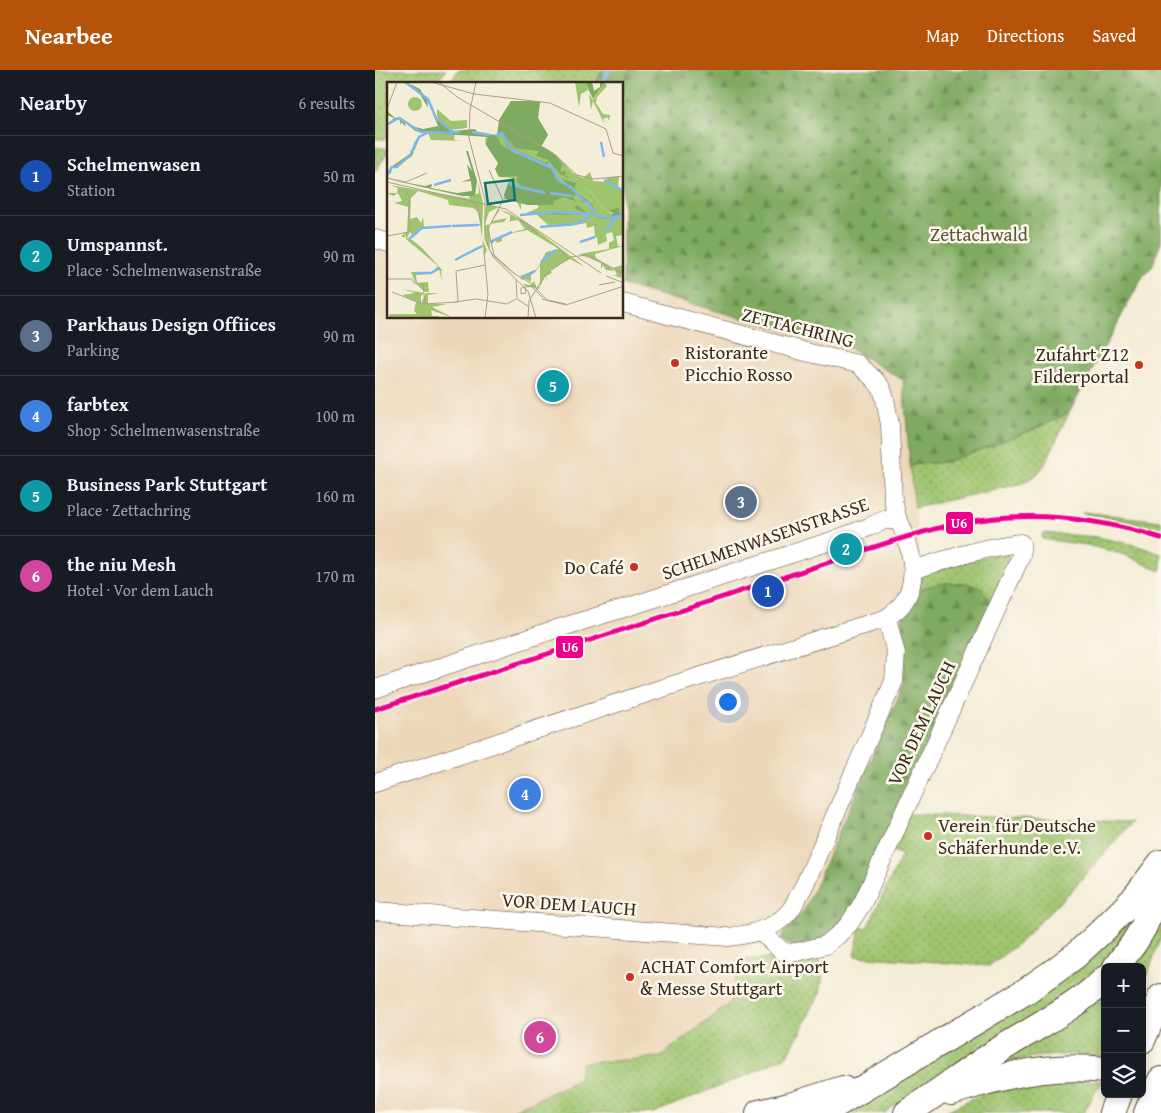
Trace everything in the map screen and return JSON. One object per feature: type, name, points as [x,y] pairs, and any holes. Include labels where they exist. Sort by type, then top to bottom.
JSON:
[{"type":"highway","points":[[822,1113],[1026,991],[1056,970],[1103,930],[1127,906],[1161,863]]},
{"type":"highway","points":[[1119,963],[1143,928],[1161,889]]},
{"type":"highway","points":[[907,1113],[1092,991],[1101,983]]},
{"type":"highway","points":[[1146,1031],[1161,997]]},
{"type":"highway","points":[[931,1098],[1004,1077],[1041,1070],[1075,1068],[1101,1070]]},
{"type":"highway","points":[[1146,1081],[1155,1093]]},
{"type":"highway","points":[[759,1113],[873,1082]]},
{"type":"street","name":"ZETTACHRING","points":[[624,304],[857,364],[876,381],[882,389],[885,399],[890,425],[893,500],[898,522]]},
{"type":"street","name":"SCHELMENWASENSTRASSE","points":[[375,689],[822,544],[884,520],[889,519],[898,522],[903,530],[911,554],[913,570],[910,586],[899,607],[887,618],[653,691],[375,783]]},
{"type":"street","name":"VOR DEM LAUCH","points":[[760,931],[782,951],[789,953],[826,945],[849,924],[862,904],[1021,556],[1021,543],[990,548],[913,570]]},
{"type":"street","name":"VOR DEM LAUCH","points":[[375,911],[728,936],[744,936],[777,924],[789,912],[804,886],[894,681],[896,654],[887,618]]},
{"type":"shaded area","points":[[375,230],[387,232],[387,319],[624,319],[624,285],[847,347],[903,380],[922,580],[902,620],[904,684],[805,909],[782,935],[761,934],[742,951],[729,1004],[660,1057],[583,1063],[578,1080],[507,1113],[375,1113]]},
{"type":"green space","points":[[375,70],[446,70],[437,82],[387,82],[387,139],[375,139]]},
{"type":"green space","points":[[458,70],[604,70],[598,82],[449,82]]},
{"type":"green space","name":"Zettachwald","points":[[602,70],[1161,70],[1161,242],[1152,267],[1143,276],[1069,413],[1030,431],[945,462],[910,465],[903,380],[847,347],[624,285],[624,82],[596,82]]},
{"type":"green space","points":[[375,147],[387,149],[387,154],[375,172]]},
{"type":"green space","points":[[1069,413],[1044,466],[1037,474],[1023,483],[915,508],[910,465],[945,462]]},
{"type":"green space","points":[[1083,512],[1161,521],[1161,533],[1143,526]]},
{"type":"green space","points":[[1043,533],[1097,537],[1135,545],[1161,554],[1161,571],[1125,555],[1087,545],[1042,539]]},
{"type":"green space","points":[[1008,554],[1007,567],[992,603],[912,597],[922,580],[921,574],[992,555]]},
{"type":"green space","points":[[944,583],[968,584],[981,588],[992,603],[856,901],[844,918],[829,933],[814,941],[794,947],[782,941],[782,935],[805,909],[904,684],[902,620],[912,597],[925,587]]},
{"type":"green space","points":[[909,814],[1132,822],[1070,892],[1021,941],[989,966],[854,956],[860,928],[867,928],[902,855],[891,850]]},
{"type":"green space","points":[[1146,896],[1108,963],[1101,963],[1101,972],[885,1113],[838,1113]]},
{"type":"green space","points":[[1161,902],[1161,937],[1146,979],[1146,963],[1125,963]]},
{"type":"green space","points":[[818,955],[823,974],[820,993],[788,1055],[749,1074],[653,1113],[507,1113],[578,1080],[582,1063],[660,1057],[729,1004],[740,960]]},
{"type":"green space","points":[[1101,991],[1101,1057],[1075,1054],[1034,1057],[999,1064]]},
{"type":"green space","points":[[1063,1079],[1101,1081],[1101,1085],[1095,1091],[1084,1113],[942,1113],[984,1093]]},
{"type":"waterway","points":[[603,82],[609,70]]},
{"type":"transit line","name":"U6","points":[[375,709],[871,548],[948,526],[995,518],[1058,518],[1100,523],[1161,538]]},
{"type":"place","name":"Ristorante Picchio Rosso","points":[[675,363]]},
{"type":"place","name":"Zufahrt Z12 Filderportal","points":[[1139,365]]},
{"type":"place","name":"Business Park Stuttgart","points":[[553,386]]},
{"type":"place","name":"Parkhaus Design Offiices","points":[[741,502]]},
{"type":"place","name":"Umspannst.","points":[[846,549]]},
{"type":"place","name":"Do Café","points":[[634,567]]},
{"type":"place","name":"Schelmenwasen","points":[[768,591]]},
{"type":"place","name":"farbtex","points":[[525,794]]},
{"type":"place","name":"Verein für Deutsche Schäferhunde e.V.","points":[[928,836]]},
{"type":"place","name":"ACHAT Comfort Airport & Messe Stuttgart","points":[[630,977]]},
{"type":"place","name":"the niu Mesh","points":[[540,1037]]}]
